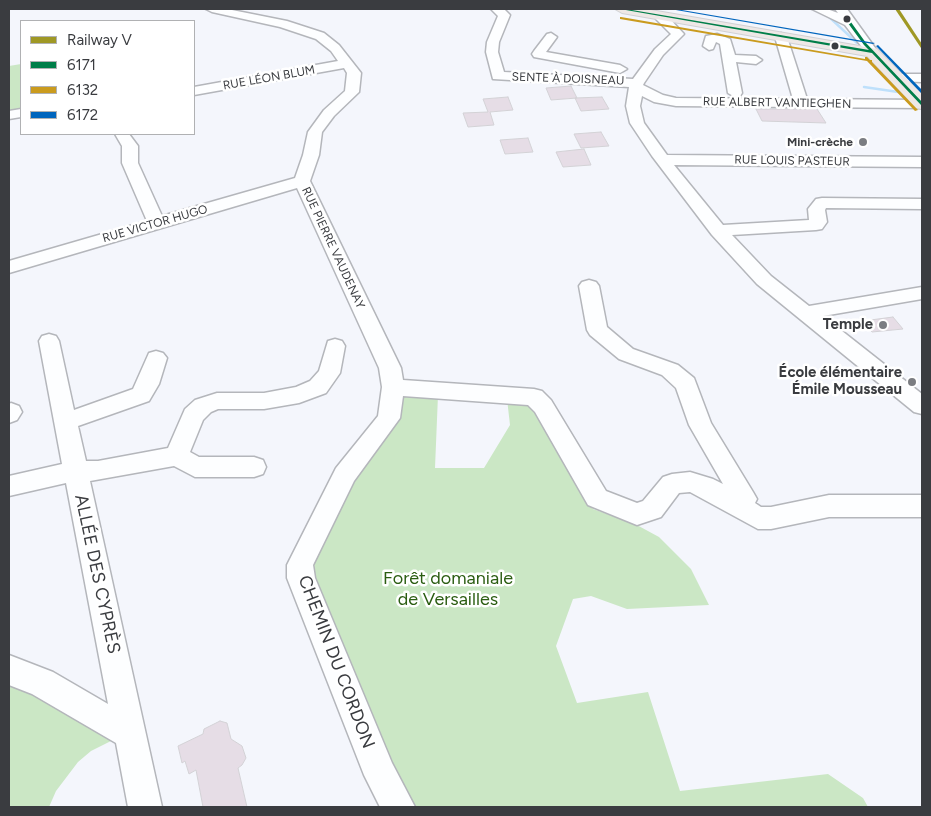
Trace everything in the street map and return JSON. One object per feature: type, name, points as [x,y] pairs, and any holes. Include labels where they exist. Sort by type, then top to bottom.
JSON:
[{"type":"main road","points":[[622,9],[661,13],[781,37],[872,52],[922,104]]},
{"type":"street","points":[[212,9],[283,24],[320,36],[335,48],[345,64]]},
{"type":"street","points":[[818,9],[849,22]]},
{"type":"street","points":[[841,9],[872,52]]},
{"type":"street","name":"SENTE À DOISNEAU","points":[[497,10],[504,15],[493,42],[492,52],[498,76],[640,90]]},
{"type":"street","points":[[661,13],[662,19],[678,34],[659,52],[640,90],[633,106],[637,123],[718,231],[764,280],[922,406]]},
{"type":"street","points":[[551,37],[538,54],[640,90]]},
{"type":"street","points":[[781,37],[800,103]]},
{"type":"street","points":[[709,46],[710,39],[724,40],[730,58],[732,87],[737,97]]},
{"type":"street","points":[[730,58],[756,60]]},
{"type":"street","name":"RUE LÉON BLUM","points":[[195,91],[345,64]]},
{"type":"street","name":"RUE PIERRE VAUDENAY","points":[[345,64],[354,73],[352,92],[329,113],[315,132],[302,181],[390,368],[393,387]]},
{"type":"street","points":[[897,78],[922,78]]},
{"type":"street","name":"RUE ALBERT VANTIEGHEN","points":[[640,90],[676,102],[737,97],[800,103],[922,104]]},
{"type":"street","points":[[312,149],[320,145],[333,132]]},
{"type":"street","points":[[123,135],[130,146],[130,163],[157,224]]},
{"type":"street","name":"RUE LOUIS PASTEUR","points":[[663,160],[922,162]]},
{"type":"street","name":"RUE VICTOR HUGO","points":[[9,267],[302,181]]},
{"type":"street","points":[[718,231],[816,225],[818,222],[816,208],[822,204],[922,204]]},
{"type":"street","points":[[589,286],[598,330],[626,354],[670,370],[686,384],[700,425],[744,499],[740,508]]},
{"type":"street","points":[[805,313],[922,294]]},
{"type":"street","name":"ALLÉE DES CYPRÈS","points":[[49,341],[145,807]]},
{"type":"street","points":[[177,456],[193,416],[203,406],[217,401],[273,400],[299,395],[318,388],[328,373],[335,346]]},
{"type":"street","points":[[66,421],[123,403],[141,395],[148,384],[156,358]]},
{"type":"street","points":[[393,387],[534,397],[543,406],[596,498],[637,514],[652,508],[672,484],[690,482],[704,486],[758,518],[771,518],[829,506],[922,506]]},
{"type":"street","name":"CHEMIN DU CORDON","points":[[393,387],[389,418],[345,475],[300,565],[301,578],[380,775],[398,807]]},
{"type":"street","points":[[9,486],[75,470],[98,471],[177,456],[195,467],[254,467]]},
{"type":"street","points":[[9,670],[42,683],[131,734]]},
{"type":"green space","points":[[20,64],[20,111],[9,114],[9,66]]},
{"type":"green space","name":"Forêt domaniale de Versailles","points":[[401,393],[438,395],[435,468],[484,468],[510,425],[507,399],[532,402],[593,509],[635,524],[659,537],[691,569],[709,605],[627,609],[591,596],[573,599],[556,646],[577,703],[648,692],[680,791],[828,774],[863,798],[868,807],[411,807],[388,767],[310,573],[318,549]]},
{"type":"green space","points":[[9,680],[23,684],[80,719],[111,741],[91,751],[78,762],[56,791],[49,807],[9,807]]},
{"type":"building","points":[[571,86],[577,98],[551,100],[546,88]]},
{"type":"building","points":[[508,97],[513,110],[490,112],[494,125],[468,127],[463,113],[488,112],[483,99]]},
{"type":"building","points":[[602,97],[609,109],[581,111],[575,98]]},
{"type":"building","points":[[756,109],[817,109],[826,123],[762,121]]},
{"type":"building","points":[[601,132],[609,146],[581,148],[574,134]]},
{"type":"building","points":[[528,138],[533,152],[505,154],[500,140]]},
{"type":"building","points":[[584,149],[591,165],[563,167],[556,152]]},
{"type":"building","name":"Temple","points":[[893,317],[903,329],[872,332],[863,321]]},
{"type":"building","points":[[220,721],[227,723],[231,739],[242,746],[246,758],[238,768],[247,807],[203,807],[196,770],[189,774],[185,761],[182,763],[178,746],[203,734],[204,729]]},
{"type":"waterway","points":[[827,15],[857,43]]},
{"type":"waterway","points":[[864,87],[905,93]]},
{"type":"rail line","name":"V","points":[[897,9],[922,47]]},
{"type":"transit line","name":"6171","points":[[622,9],[872,52]]},
{"type":"transit line","name":"6172","points":[[672,9],[873,43]]},
{"type":"transit line","name":"6132","points":[[621,18],[871,61]]},
{"type":"transit line","name":"6171","points":[[847,19],[865,44],[922,104]]},
{"type":"transit line","name":"6172","points":[[878,46],[922,92]]},
{"type":"transit line","name":"6132","points":[[866,58],[916,110]]},
{"type":"place","name":"Mini-crèche","points":[[863,142]]},
{"type":"place","name":"Temple","points":[[883,325]]},
{"type":"place","name":"École élémentaire Émile Mousseau","points":[[912,382]]}]
